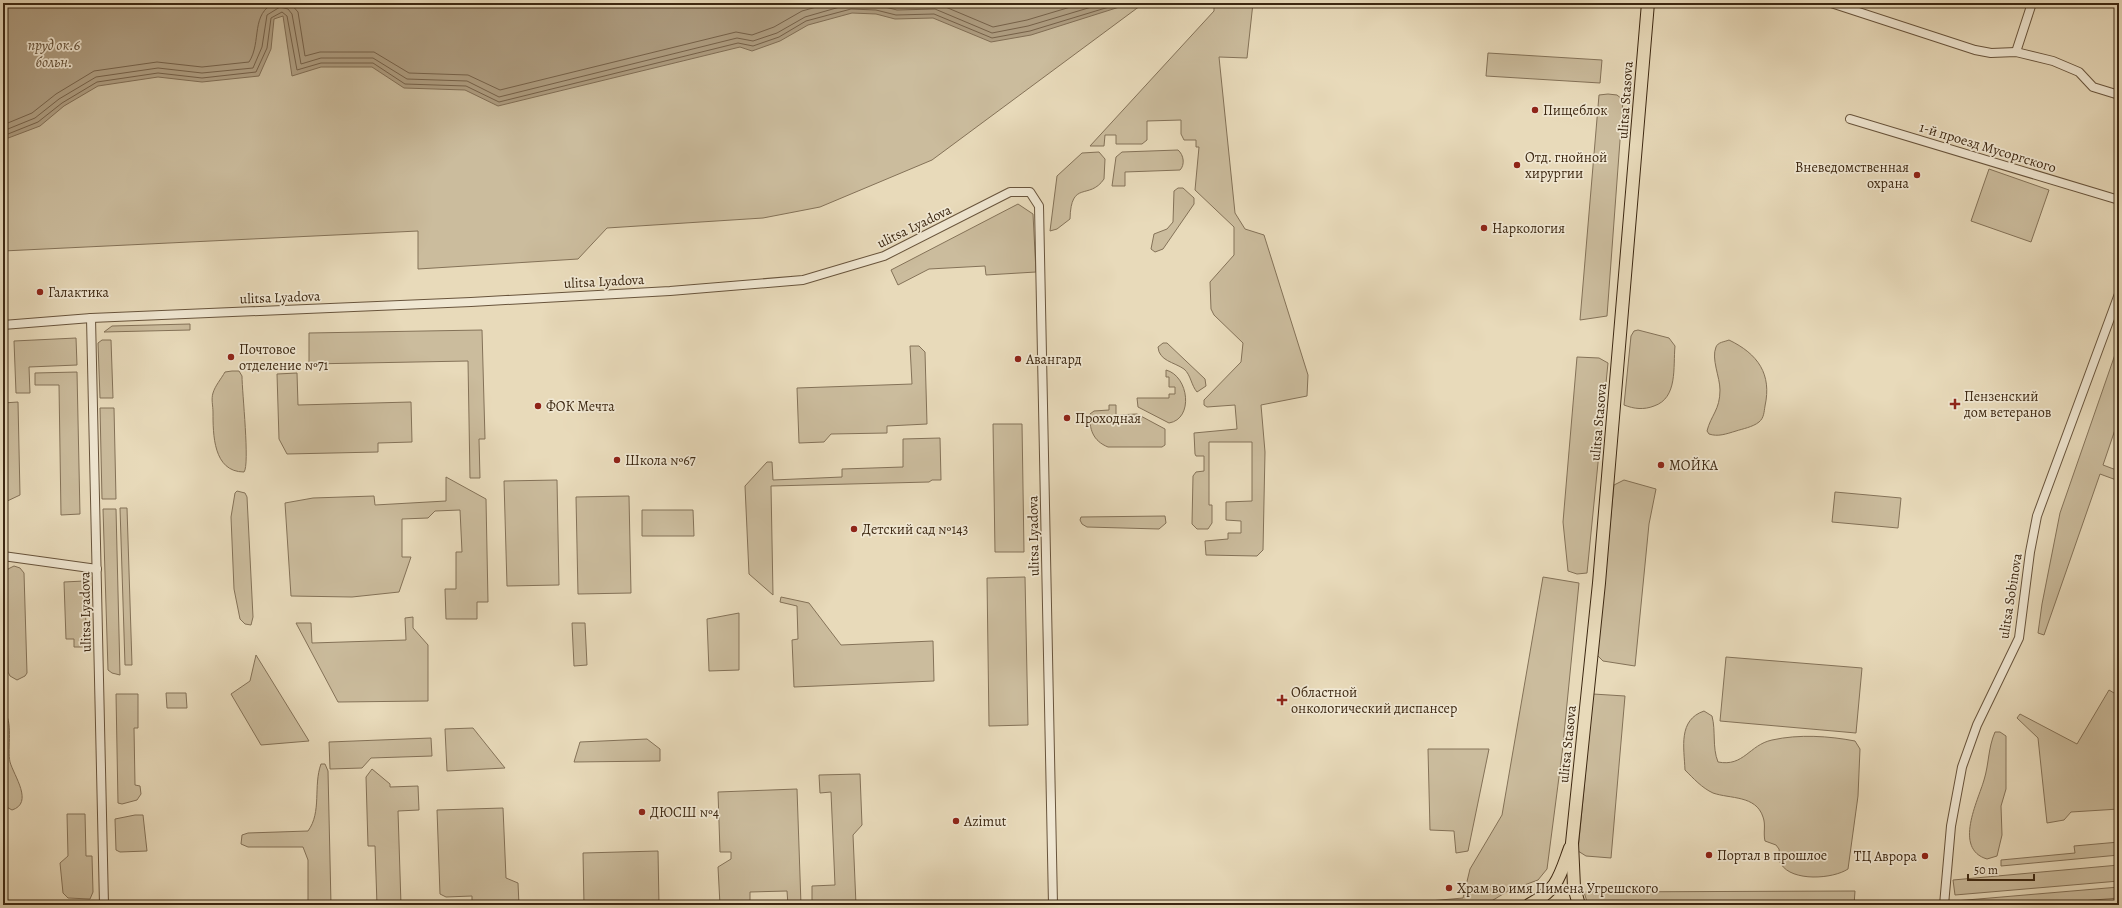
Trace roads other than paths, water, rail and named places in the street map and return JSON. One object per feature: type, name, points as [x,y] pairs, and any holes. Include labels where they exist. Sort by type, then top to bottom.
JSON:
[{"type":"main road","name":"ulitsa Stasova","points":[[1578,905],[1574,887],[1572,844],[1600,575],[1648,3]]},
{"type":"main road","name":"ulitsa Stasova","points":[[1528,905],[1541,898],[1556,884],[1572,844]]},
{"type":"main road","points":[[1528,905],[1549,905]]},
{"type":"street","points":[[1831,3],[1975,50],[1991,53],[2016,52],[2036,56],[2064,65],[2079,72],[2093,87],[2119,95]]},
{"type":"street","points":[[2016,52],[2032,3]]},
{"type":"street","name":"1-й проезд Мусоргского","points":[[1850,119],[2119,200]]},
{"type":"street","name":"ulitsa Lyadova","points":[[3,325],[92,318],[471,302],[672,291],[803,280],[884,256],[1010,192],[1030,192],[1039,206],[1053,905]]},
{"type":"street","name":"ulitsa Sobinova","points":[[1944,905],[1952,826],[1962,767],[1977,725],[2019,638],[2030,552],[2037,516],[2119,294]]},
{"type":"street","name":"ulitsa Lyadova","points":[[92,318],[104,905]]},
{"type":"street","points":[[3,556],[97,569]]},
{"type":"water","name":"пруд ок.6 больн.","points":[[3,3],[1132,3],[1031,35],[991,42],[933,18],[895,19],[876,14],[852,13],[808,25],[780,41],[752,51],[740,47],[498,106],[465,90],[404,88],[372,67],[321,67],[292,76],[283,16],[274,19],[271,49],[259,76],[202,82],[158,77],[98,86],[64,106],[40,126],[3,140]]},
{"type":"place","name":"Пищеблок","points":[[1535,110]]},
{"type":"place","name":"Отд. гнойной хирургии","points":[[1517,165]]},
{"type":"place","name":"Вневедомственная охрана","points":[[1917,175]]},
{"type":"place","name":"Наркология","points":[[1484,228]]},
{"type":"place","name":"Галактика","points":[[40,292]]},
{"type":"place","name":"Почтовое отделение №71","points":[[231,357]]},
{"type":"place","name":"Авангард","points":[[1018,359]]},
{"type":"place","name":"Пензенский дом ветеранов","points":[[1955,404]]},
{"type":"place","name":"ФОК Мечта","points":[[538,406]]},
{"type":"place","name":"Проходная","points":[[1067,418]]},
{"type":"place","name":"Школа №67","points":[[617,460]]},
{"type":"place","name":"МОЙКА","points":[[1661,465]]},
{"type":"place","name":"Детский сад №143","points":[[854,529]]},
{"type":"place","name":"Областной онкологический диспансер","points":[[1282,700]]},
{"type":"place","name":"ДЮСШ №4","points":[[642,812]]},
{"type":"place","name":"Azimut","points":[[956,821]]},
{"type":"place","name":"Портал в прошлое","points":[[1709,855]]},
{"type":"place","name":"ТЦ Аврора","points":[[1925,856]]},
{"type":"place","name":"Храм во имя Пимена Угрешского","points":[[1449,888]]}]
